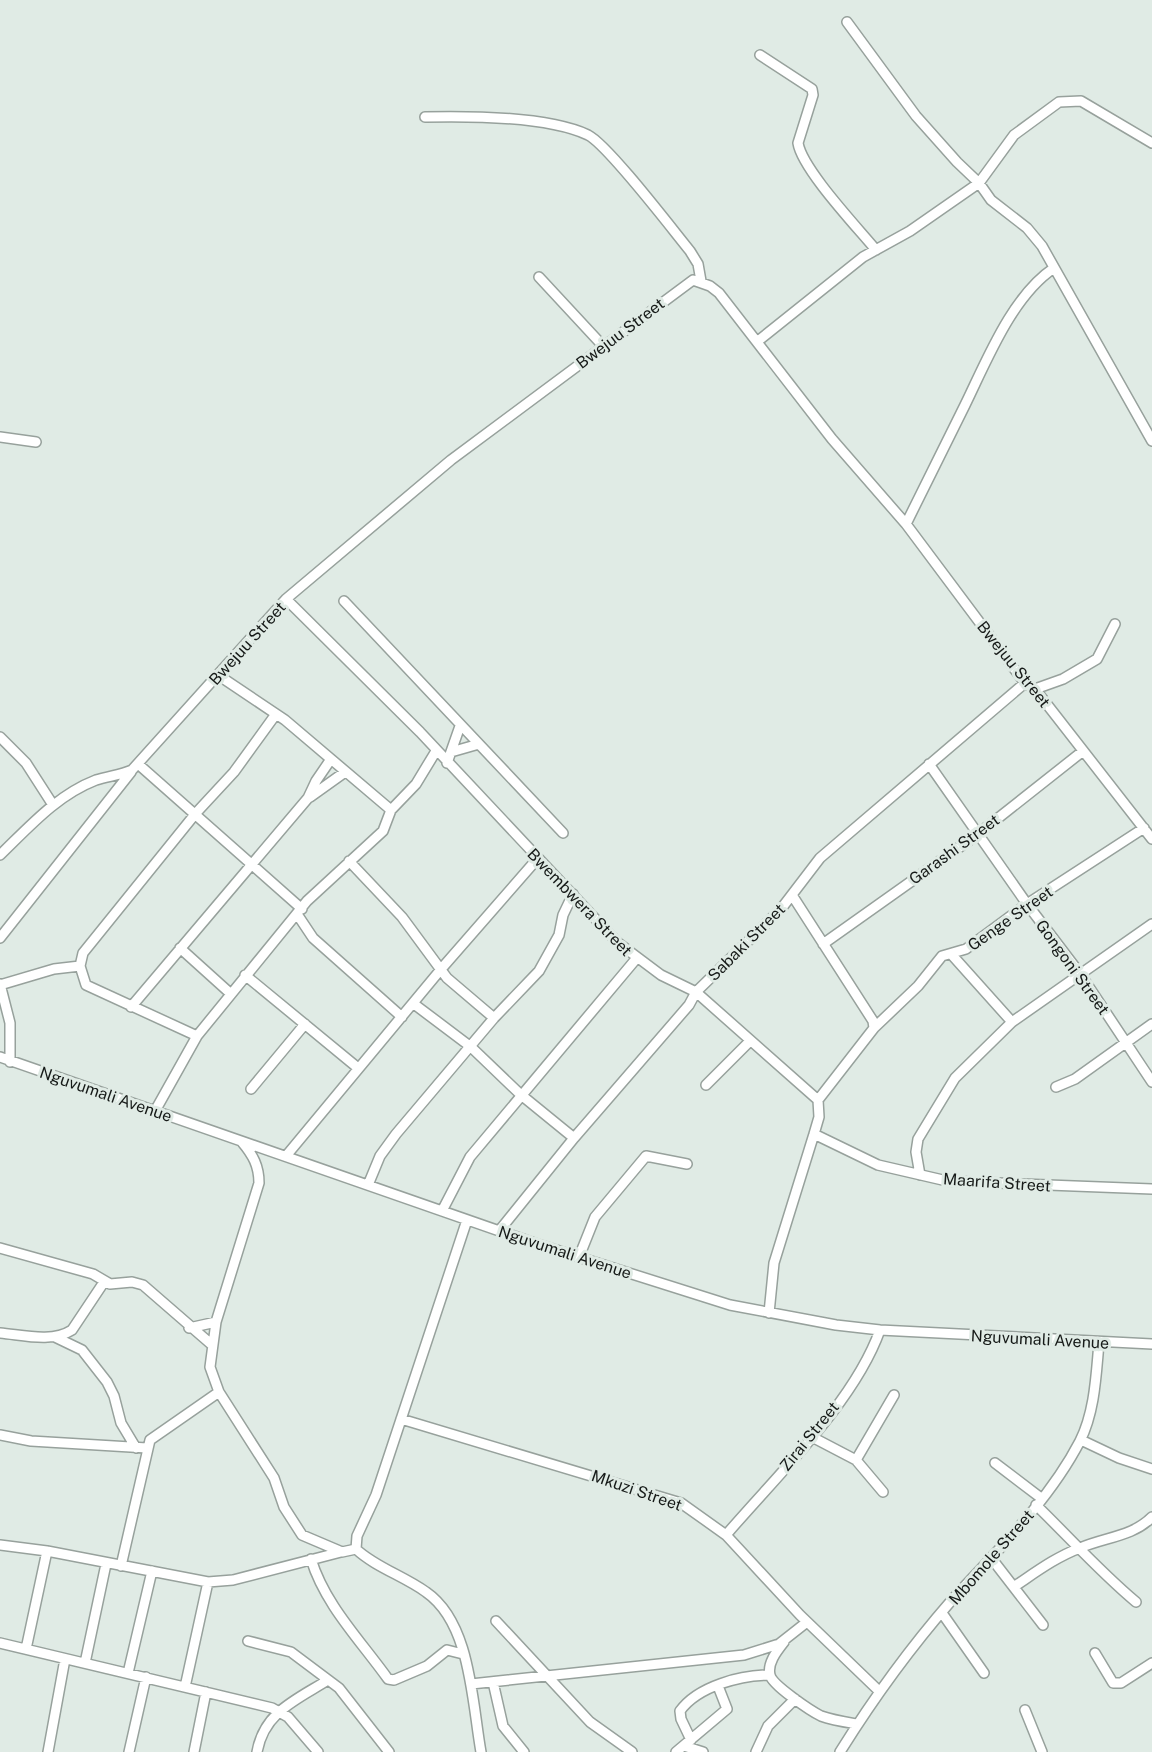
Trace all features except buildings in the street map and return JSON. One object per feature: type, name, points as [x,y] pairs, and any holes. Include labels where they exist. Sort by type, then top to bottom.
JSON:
[{"type":"street","points":[[847,22],[916,116],[979,183],[991,200],[1027,228],[1054,268],[1152,441]]},
{"type":"street","points":[[760,55],[812,89],[813,95],[798,143],[799,151],[813,172],[876,250]]},
{"type":"street","points":[[758,341],[863,257],[910,231],[979,183],[1014,135],[1059,102],[1081,101],[1152,143]]},
{"type":"street","points":[[425,117],[483,116],[561,127],[589,135],[608,152],[690,251],[698,264],[701,281]]},
{"type":"street","points":[[906,524],[989,357],[1023,297],[1034,283],[1054,268]]},
{"type":"street","points":[[539,277],[603,346]]},
{"type":"street","name":"Bwejuu Street","points":[[0,938],[135,767],[286,599],[451,460],[687,284],[701,281],[719,293],[839,448],[906,524],[1025,683],[1035,689],[1152,839]]},
{"type":"street","points":[[0,437],[36,442]]},
{"type":"street","name":"Bwembwera Street","points":[[286,599],[436,751],[617,942],[636,959],[661,975],[696,992],[818,1100]]},
{"type":"street","points":[[344,601],[563,833]]},
{"type":"street","points":[[1035,689],[1063,679],[1097,659],[1115,624]]},
{"type":"street","points":[[218,675],[259,700],[391,810]]},
{"type":"street","name":"Sabaki Street","points":[[499,1231],[574,1138],[689,1005],[696,992],[781,909],[820,858],[1025,683]]},
{"type":"street","points":[[197,1036],[86,985],[80,966],[83,953],[196,813],[234,772],[276,714]]},
{"type":"street","points":[[447,763],[460,726]]},
{"type":"street","points":[[0,736],[26,763],[53,805]]},
{"type":"street","points":[[451,752],[479,744]]},
{"type":"street","points":[[154,1111],[197,1036],[299,912],[349,861],[383,831],[391,810],[416,784],[436,751]]},
{"type":"street","name":"Garashi Street","points":[[823,944],[978,834],[1083,751]]},
{"type":"street","points":[[308,798],[316,781],[332,759]]},
{"type":"street","name":"Gongoni Street","points":[[929,764],[1027,904],[1081,975],[1152,1082]]},
{"type":"street","points":[[0,855],[53,805],[96,780],[135,767],[196,813],[251,863],[299,912],[313,938],[402,1017]]},
{"type":"street","points":[[131,1007],[308,798],[345,772]]},
{"type":"street","name":"Genge Street","points":[[818,1100],[874,1028],[918,986],[933,964],[942,957],[966,949],[1027,904],[1144,828]]},
{"type":"street","points":[[286,1156],[442,968],[538,858]]},
{"type":"street","points":[[349,861],[386,899],[442,968],[447,978],[494,1018]]},
{"type":"street","points":[[368,1185],[380,1156],[396,1134],[494,1018],[539,971],[560,935],[563,915],[573,894]]},
{"type":"street","points":[[792,895],[873,1021],[874,1028]]},
{"type":"street","points":[[920,1174],[916,1152],[918,1139],[950,1086],[1012,1022],[1152,924]]},
{"type":"street","points":[[180,948],[231,994]]},
{"type":"street","points":[[952,955],[1012,1022]]},
{"type":"street","points":[[442,1211],[470,1157],[520,1094],[636,959]]},
{"type":"street","points":[[10,1062],[10,1030],[0,985],[54,969],[80,966]]},
{"type":"street","points":[[246,975],[358,1068]]},
{"type":"street","points":[[414,1004],[471,1047],[520,1094],[574,1138]]},
{"type":"street","points":[[251,1089],[305,1024]]},
{"type":"street","points":[[1056,1087],[1075,1079],[1096,1063],[1127,1045],[1152,1024]]},
{"type":"street","points":[[706,1085],[750,1041]]},
{"type":"street","name":"Nguvumali Avenue","points":[[0,1057],[499,1231],[730,1305],[880,1330],[1152,1344]]},
{"type":"street","points":[[769,1313],[774,1263],[819,1117],[818,1100]]},
{"type":"street","name":"Maarifa Street","points":[[814,1134],[878,1165],[947,1181],[1152,1189]]},
{"type":"street","points":[[241,1140],[256,1163],[259,1183],[216,1322],[211,1344],[210,1367],[219,1392],[274,1478],[284,1507],[302,1535],[342,1552]]},
{"type":"street","points":[[579,1257],[595,1217],[646,1156],[687,1164]]},
{"type":"street","points":[[467,1220],[376,1495],[357,1536],[356,1549],[365,1558],[399,1574],[443,1606],[454,1626],[471,1684],[481,1752]]},
{"type":"street","points":[[1,1252],[93,1274],[104,1282],[117,1284],[132,1281],[143,1285],[189,1328],[211,1344]]},
{"type":"street","points":[[55,1337],[72,1330],[104,1282]]},
{"type":"street","points":[[189,1328],[216,1322]]},
{"type":"street","name":"Zirai Street","points":[[726,1535],[812,1437],[871,1354],[880,1330]]},
{"type":"street","points":[[0,1333],[55,1337],[82,1350],[107,1382],[121,1423],[136,1448]]},
{"type":"street","name":"Mbomole Street","points":[[840,1752],[879,1691],[942,1613],[992,1559],[1038,1501],[1081,1440],[1093,1399],[1099,1343]]},
{"type":"street","points":[[121,1566],[147,1448],[156,1434],[219,1392]]},
{"type":"street","points":[[856,1460],[894,1395]]},
{"type":"street","name":"Mkuzi Street","points":[[401,1419],[681,1503],[726,1535],[807,1622],[879,1691]]},
{"type":"street","points":[[0,1435],[31,1441],[147,1448]]},
{"type":"street","points":[[812,1437],[856,1460],[883,1492]]},
{"type":"street","points":[[1081,1440],[1119,1458],[1152,1469]]},
{"type":"street","points":[[994,1464],[1038,1501],[1099,1571],[1136,1602]]},
{"type":"street","points":[[1015,1586],[1047,1564],[1080,1547],[1129,1533],[1152,1517]]},
{"type":"street","points":[[0,1545],[47,1551],[208,1582],[233,1580],[356,1549]]},
{"type":"street","points":[[26,1649],[47,1551]]},
{"type":"street","points":[[311,1559],[316,1577],[388,1679],[394,1680],[427,1666],[447,1650],[463,1654]]},
{"type":"street","points":[[992,1559],[1043,1625]]},
{"type":"street","points":[[85,1663],[106,1564]]},
{"type":"street","points":[[128,1673],[152,1571]]},
{"type":"street","points":[[185,1687],[208,1582]]},
{"type":"street","points":[[942,1613],[984,1673]]},
{"type":"street","points":[[496,1621],[546,1678],[590,1722],[632,1752]]},
{"type":"street","points":[[807,1622],[785,1640],[772,1660],[770,1675],[772,1680],[821,1716],[857,1724]]},
{"type":"street","points":[[471,1684],[546,1678],[744,1655],[785,1640]]},
{"type":"street","points":[[248,1641],[291,1652],[339,1688],[389,1752]]},
{"type":"street","points":[[0,1643],[280,1711],[318,1752]]},
{"type":"street","points":[[1095,1653],[1113,1683],[1121,1683],[1152,1663]]},
{"type":"street","points":[[48,1752],[65,1659]]},
{"type":"street","points":[[683,1746],[680,1711],[690,1700],[740,1676],[770,1675]]},
{"type":"street","points":[[129,1752],[146,1677]]},
{"type":"street","points":[[257,1752],[260,1735],[268,1721],[328,1680]]},
{"type":"street","points":[[493,1682],[503,1726],[524,1752]]},
{"type":"street","points":[[683,1746],[727,1709],[718,1686]]},
{"type":"street","points":[[194,1752],[206,1692]]},
{"type":"street","points":[[756,1752],[768,1726],[795,1699]]},
{"type":"street","points":[[1025,1710],[1042,1752]]},
{"type":"street","points":[[683,1746],[704,1752]]}]
